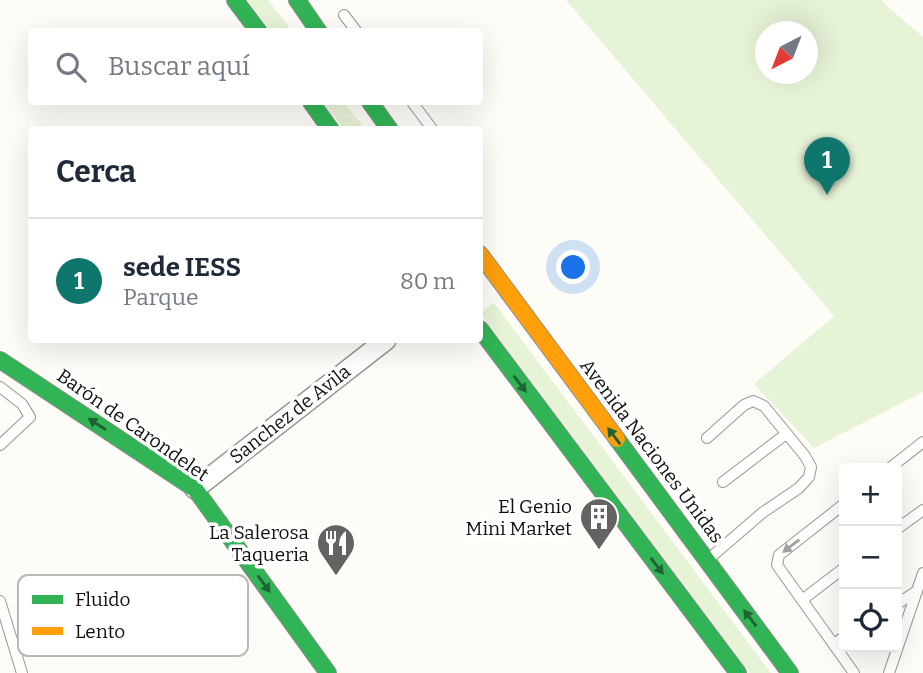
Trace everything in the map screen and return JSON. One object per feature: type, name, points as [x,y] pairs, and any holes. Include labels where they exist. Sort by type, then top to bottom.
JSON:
[{"type":"main road","points":[[235,0],[256,28]]},
{"type":"main road","points":[[297,0],[316,28]]},
{"type":"main road","points":[[313,105],[328,126]]},
{"type":"main road","points":[[372,105],[387,126]]},
{"type":"main road","name":"Avenida Naciones Unidas","points":[[483,264],[790,673]]},
{"type":"main road","points":[[483,333],[738,673]]},
{"type":"main road","name":"Barón de Carondelet","points":[[0,360],[195,489],[328,673]]},
{"type":"street","name":"Sanchez de Avila","points":[[195,489],[382,343]]},
{"type":"lane","points":[[344,15],[354,28]]},
{"type":"lane","points":[[414,105],[430,126]]},
{"type":"lane","points":[[0,445],[30,417],[27,409],[3,393]]},
{"type":"lane","points":[[707,438],[744,405],[753,401],[764,406],[811,467],[809,477],[799,488],[762,513],[707,561]]},
{"type":"lane","points":[[723,482],[786,434]]},
{"type":"lane","points":[[896,463],[923,442]]},
{"type":"lane","points":[[839,508],[777,559],[777,565],[854,673]]},
{"type":"lane","points":[[901,526],[923,510]]},
{"type":"lane","points":[[802,600],[839,572]]},
{"type":"lane","points":[[889,673],[923,573]]},
{"type":"lane","points":[[902,600],[917,590]]},
{"type":"lane","points":[[0,601],[22,673]]},
{"type":"lane","points":[[834,644],[839,641]]},
{"type":"green space","points":[[247,0],[268,0],[290,28],[269,28]]},
{"type":"green space","points":[[566,0],[882,0],[923,37],[923,392],[814,448],[754,384],[834,316]]},
{"type":"green space","points":[[325,105],[346,105],[363,126],[342,126]]},
{"type":"green space","points":[[494,303],[771,673],[750,673],[483,317],[483,311]]},
{"type":"traffic: fast","points":[[235,0],[256,28]]},
{"type":"traffic: fast","points":[[297,0],[316,28]]},
{"type":"traffic: fast","points":[[313,105],[328,126]]},
{"type":"traffic: fast","points":[[372,105],[387,126]]},
{"type":"traffic: fast","points":[[483,333],[738,673]]},
{"type":"traffic: fast","points":[[0,360],[195,489],[328,673]]},
{"type":"traffic: fast","points":[[617,439],[790,673]]},
{"type":"traffic: slow","points":[[483,258],[617,439]]},
{"type":"place","name":"sede IESS","points":[[827,195]]},
{"type":"place","name":"El Genio Mini Market","points":[[599,551]]},
{"type":"place","name":"La Salerosa Taqueria","points":[[336,577]]}]
